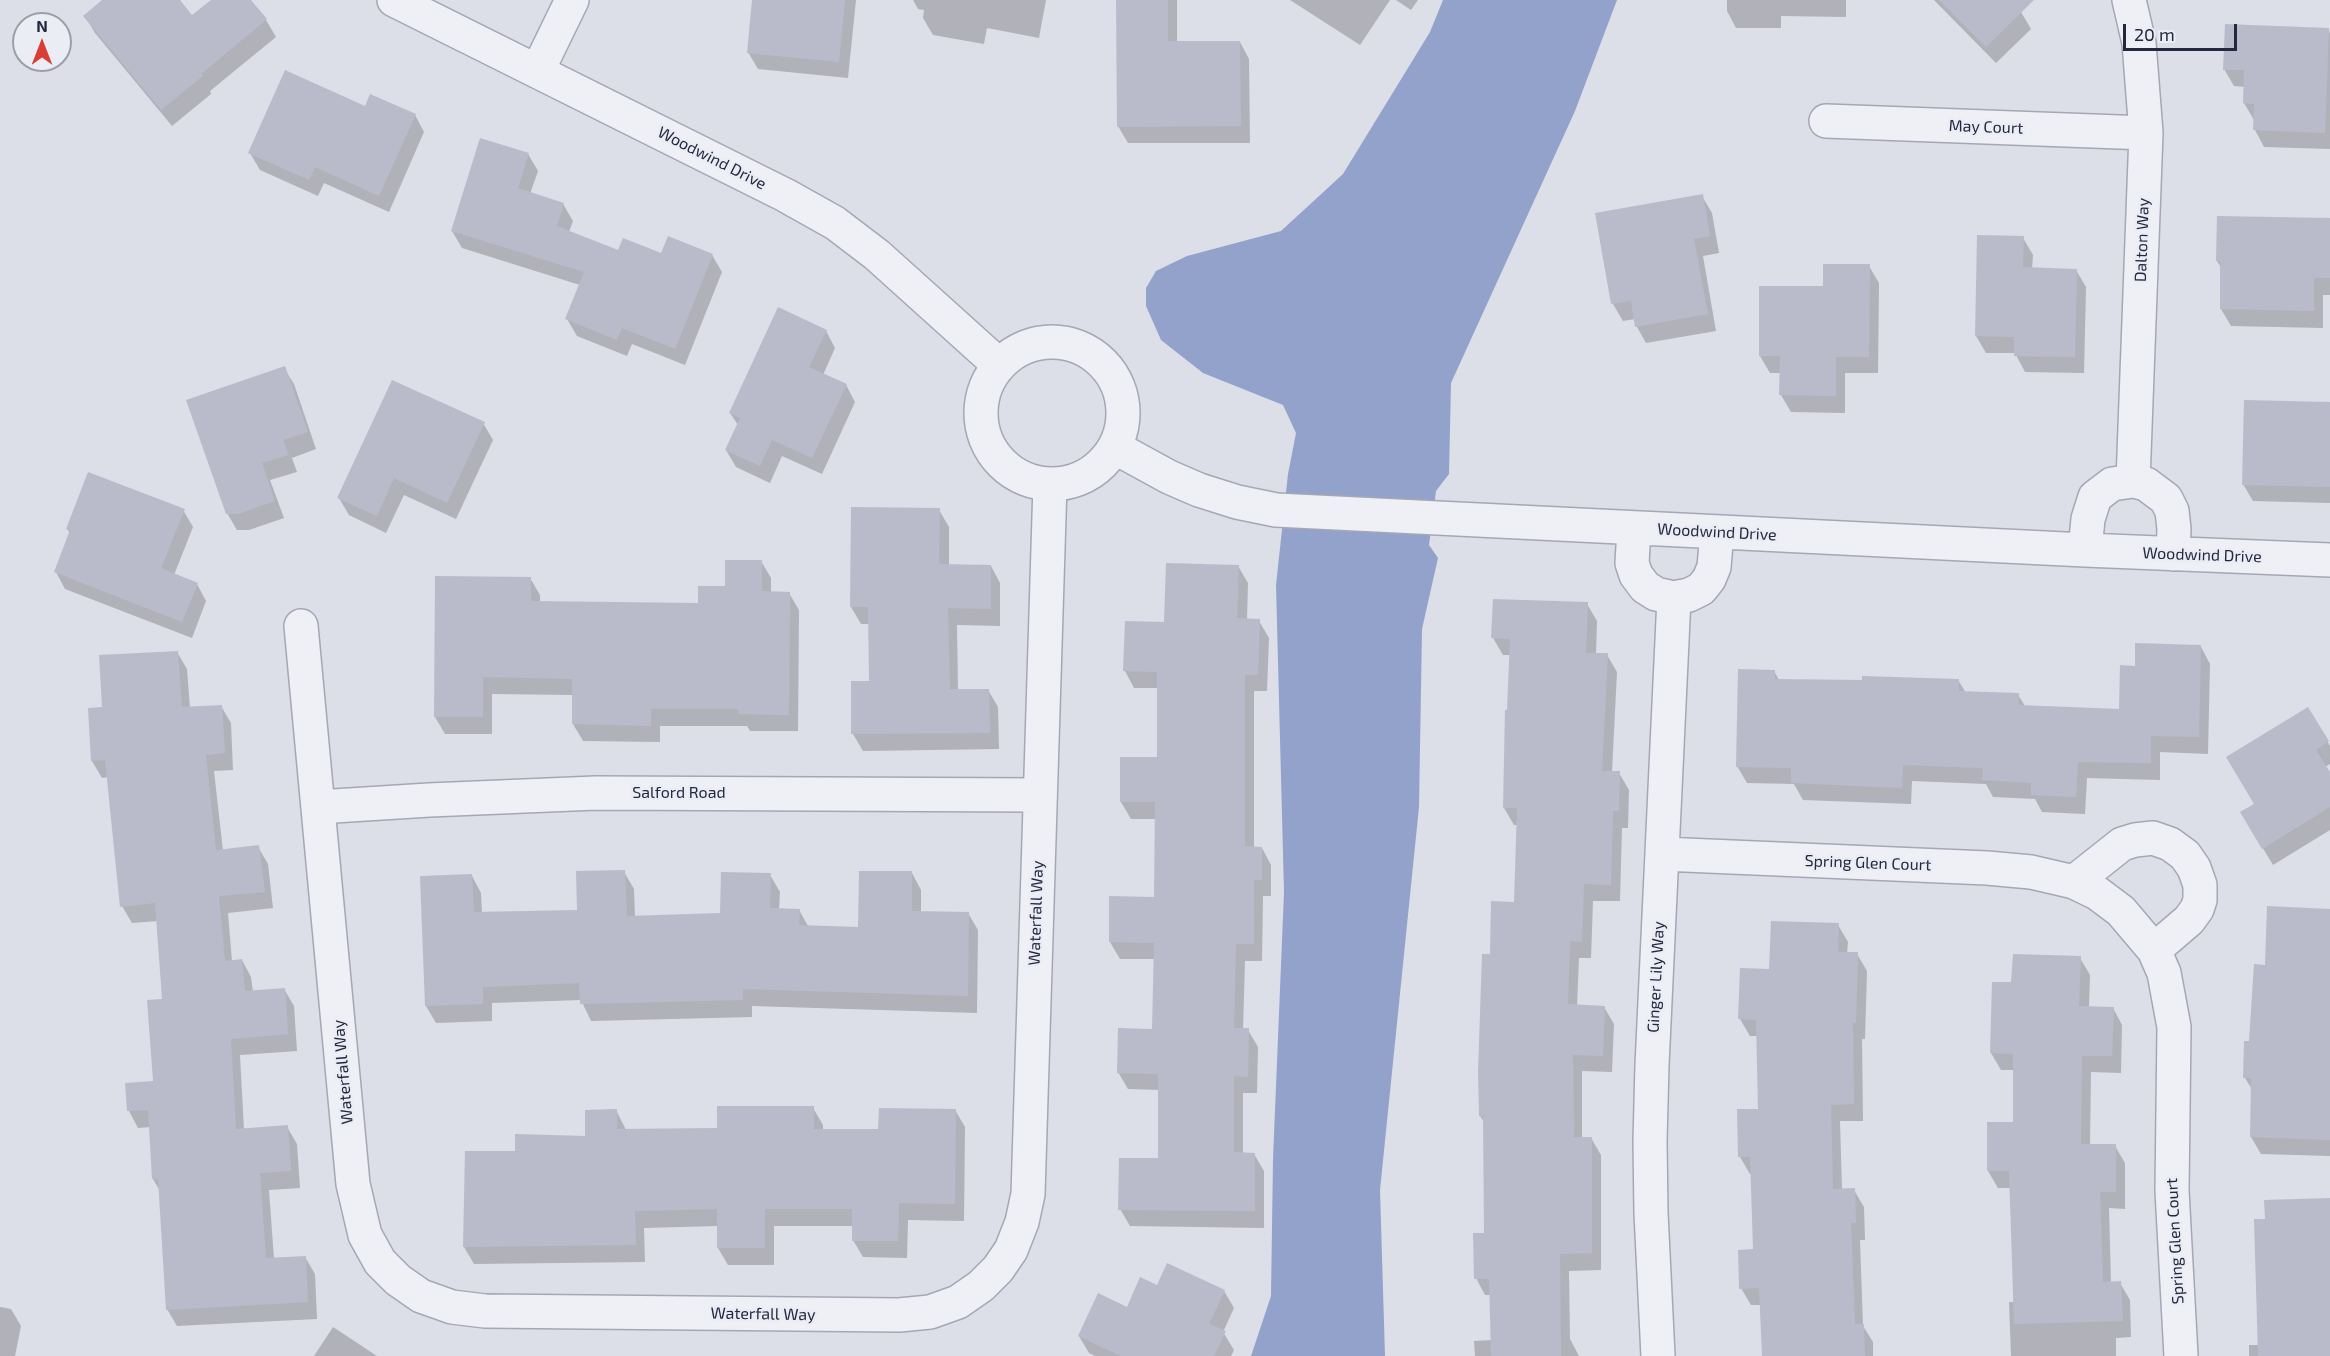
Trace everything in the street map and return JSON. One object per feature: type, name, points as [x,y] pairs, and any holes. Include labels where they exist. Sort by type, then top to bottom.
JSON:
[{"type":"street","name":"Woodwind Drive","points":[[394,0],[538,70],[785,195],[835,223],[877,255],[998,364]]},
{"type":"street","points":[[538,70],[572,0]]},
{"type":"street","name":"Dalton Way","points":[[2129,0],[2139,43],[2146,132],[2133,481]]},
{"type":"street","name":"May Court","points":[[1826,121],[2146,132]]},
{"type":"street","points":[[1045,341],[1075,344],[1097,356],[1115,376],[1124,400],[1124,425],[1116,448],[1092,473],[1081,479],[1050,484],[1027,480],[1005,467],[995,457],[984,435],[980,410],[985,386],[998,364],[1020,348],[1045,341]]},
{"type":"street","name":"Woodwind Drive","points":[[1116,448],[1169,477],[1199,490],[1237,502],[1276,510],[1634,529],[2330,560]]},
{"type":"street","points":[[2085,550],[2088,519],[2095,497],[2112,484],[2133,481],[2146,484],[2166,499],[2172,512],[2173,554]]},
{"type":"street","name":"Waterfall Way","points":[[301,626],[353,1184],[364,1235],[380,1262],[398,1280],[421,1296],[452,1307],[485,1311],[899,1315],[930,1312],[958,1302],[981,1286],[998,1269],[1011,1250],[1022,1222],[1028,1194],[1050,484]]},
{"type":"street","points":[[1634,529],[1632,563],[1636,575],[1645,587],[1656,594],[1674,598],[1689,595],[1701,589],[1709,579],[1714,567],[1717,532]]},
{"type":"street","name":"Ginger Lily Way","points":[[1658,1356],[1650,1141],[1674,598]]},
{"type":"street","name":"Salford Road","points":[[318,807],[596,793],[1039,795]]},
{"type":"street","points":[[2074,882],[2122,844],[2135,840],[2153,838],[2170,844],[2185,855],[2194,868],[2200,885],[2200,900],[2189,920],[2154,950]]},
{"type":"street","name":"Spring Glen Court","points":[[1662,854],[1987,868],[2031,872],[2074,882],[2097,893],[2121,911],[2154,950],[2164,973],[2174,1027],[2172,1179],[2181,1356]]},
{"type":"water","points":[[1443,0],[1617,0],[1575,111],[1451,383],[1449,474],[1436,491],[1429,545],[1438,558],[1422,629],[1419,807],[1380,1190],[1385,1356],[1251,1356],[1271,1296],[1273,1159],[1284,892],[1276,585],[1288,474],[1296,433],[1283,405],[1203,373],[1161,340],[1146,306],[1146,288],[1156,271],[1187,256],[1281,231],[1343,174],[1430,32]]},
{"type":"building","points":[[102,0],[180,0],[192,15],[211,0],[251,0],[267,19],[161,110],[83,16]]},
{"type":"building","points":[[752,0],[845,0],[839,62],[747,53]]},
{"type":"building","points":[[1116,0],[1168,0],[1168,41],[1240,41],[1241,126],[1117,127]]},
{"type":"building","points":[[1939,0],[2034,0],[1986,47]]},
{"type":"building","points":[[2225,24],[2329,28],[2325,133],[2253,130],[2254,104],[2243,103],[2244,70],[2223,70]]},
{"type":"building","points":[[285,70],[365,106],[370,94],[416,114],[379,196],[315,167],[309,180],[248,153]]},
{"type":"building","points":[[480,138],[529,153],[518,188],[564,203],[557,226],[618,250],[623,238],[661,253],[668,236],[713,254],[675,349],[622,328],[617,340],[565,319],[584,272],[451,231]]},
{"type":"building","points":[[1703,194],[1710,236],[1694,239],[1708,314],[1635,327],[1631,301],[1611,304],[1595,213]]},
{"type":"building","points":[[2217,216],[2330,218],[2330,278],[2314,278],[2314,311],[2220,309],[2220,261],[2216,261]]},
{"type":"building","points":[[1977,235],[2024,236],[2023,267],[2077,269],[2075,357],[2014,356],[2014,337],[1975,336]]},
{"type":"building","points":[[1823,264],[1870,264],[1869,357],[1836,357],[1836,396],[1779,395],[1780,356],[1759,356],[1759,286],[1823,286]]},
{"type":"building","points":[[778,307],[827,330],[809,367],[847,384],[812,458],[772,440],[760,466],[725,450],[740,418],[729,413]]},
{"type":"building","points":[[285,366],[308,432],[283,440],[289,455],[262,463],[275,501],[238,514],[226,514],[186,400]]},
{"type":"building","points":[[392,380],[485,422],[447,503],[394,478],[377,516],[337,498]]},
{"type":"building","points":[[2244,400],[2330,402],[2330,487],[2242,485]]},
{"type":"building","points":[[88,472],[185,509],[161,568],[198,583],[182,622],[54,572],[70,530],[66,529]]},
{"type":"building","points":[[851,507],[940,508],[939,564],[991,565],[991,609],[948,608],[950,689],[989,689],[990,733],[851,734],[851,681],[869,681],[868,607],[850,607]]},
{"type":"building","points":[[725,560],[762,560],[762,591],[790,592],[789,715],[738,714],[738,709],[651,709],[651,726],[572,724],[572,679],[483,677],[483,717],[434,717],[435,576],[531,577],[531,601],[698,603],[698,586],[725,586]]},
{"type":"building","points":[[1166,563],[1239,565],[1237,618],[1260,619],[1258,675],[1245,675],[1245,846],[1262,847],[1262,880],[1254,880],[1254,944],[1236,944],[1234,1028],[1249,1028],[1248,1077],[1234,1076],[1234,1152],[1255,1153],[1255,1211],[1118,1210],[1119,1158],[1158,1158],[1158,1074],[1117,1073],[1118,1028],[1152,1029],[1154,943],[1109,942],[1109,896],[1154,897],[1155,802],[1120,802],[1120,757],[1157,757],[1157,672],[1123,671],[1125,621],[1164,622]]},
{"type":"building","points":[[1493,599],[1588,602],[1586,653],[1608,653],[1602,771],[1620,771],[1619,811],[1613,811],[1611,885],[1584,884],[1582,942],[1570,941],[1568,1004],[1605,1006],[1603,1056],[1573,1055],[1574,1137],[1592,1137],[1592,1253],[1560,1254],[1561,1356],[1491,1356],[1489,1279],[1474,1279],[1473,1233],[1484,1233],[1483,1116],[1479,1116],[1478,1072],[1482,954],[1490,954],[1491,901],[1514,902],[1517,808],[1503,808],[1505,710],[1507,710],[1510,639],[1491,638]]},
{"type":"building","points":[[2135,643],[2201,645],[2199,737],[2151,736],[2151,763],[2078,762],[2076,797],[2031,795],[2031,783],[1982,780],[1983,768],[1903,765],[1902,788],[1791,783],[1791,768],[1736,767],[1738,669],[1775,670],[1775,679],[1862,680],[1862,676],[1959,679],[1959,691],[2019,693],[2019,705],[2119,709],[2120,665],[2135,666]]},
{"type":"building","points":[[178,651],[182,707],[222,705],[225,753],[206,755],[216,850],[259,845],[265,892],[219,896],[225,961],[242,959],[245,991],[285,988],[288,1034],[231,1039],[236,1129],[288,1125],[291,1171],[260,1173],[266,1258],[306,1256],[308,1302],[166,1310],[158,1179],[152,1179],[148,1110],[127,1111],[125,1083],[153,1081],[147,1000],[162,999],[155,903],[120,907],[105,760],[91,761],[88,708],[102,707],[99,655]]},
{"type":"building","points":[[2308,707],[2329,741],[2316,750],[2330,772],[2330,807],[2262,849],[2240,812],[2254,804],[2226,757]]},
{"type":"building","points":[[625,870],[627,916],[720,913],[721,872],[771,873],[770,908],[800,909],[799,925],[858,927],[859,871],[912,871],[912,911],[969,912],[968,996],[743,989],[743,1000],[580,1004],[579,983],[483,987],[483,1004],[425,1006],[420,876],[472,874],[474,912],[577,910],[576,871]]},
{"type":"building","points":[[2267,906],[2330,909],[2330,1140],[2250,1137],[2251,1078],[2243,1078],[2244,1041],[2249,1041],[2254,964],[2265,965]]},
{"type":"building","points":[[1771,921],[1839,923],[1838,952],[1858,952],[1856,1023],[1853,1023],[1854,1104],[1831,1105],[1833,1189],[1855,1188],[1856,1223],[1851,1223],[1855,1324],[1864,1324],[1865,1356],[1762,1356],[1759,1288],[1739,1289],[1738,1250],[1753,1249],[1750,1157],[1738,1157],[1737,1109],[1758,1109],[1756,1020],[1738,1019],[1740,968],[1769,969]]},
{"type":"building","points":[[2013,954],[2081,956],[2079,1006],[2114,1007],[2112,1056],[2082,1056],[2081,1144],[2116,1144],[2116,1192],[2100,1192],[2103,1282],[2121,1281],[2123,1321],[2014,1324],[2009,1171],[1987,1171],[1987,1122],[2013,1122],[2013,1054],[1990,1053],[1992,982],[2011,982]]},
{"type":"building","points":[[717,1106],[814,1106],[814,1129],[878,1129],[879,1108],[956,1109],[955,1204],[899,1203],[898,1241],[852,1241],[852,1209],[765,1209],[765,1248],[717,1248],[717,1209],[635,1211],[636,1245],[463,1247],[465,1151],[515,1151],[515,1134],[585,1136],[585,1110],[617,1109],[617,1129],[717,1128]]},
{"type":"building","points":[[2330,1198],[2330,1356],[2258,1356],[2254,1219],[2265,1219],[2264,1200]]},
{"type":"building","points":[[1167,1263],[1225,1290],[1209,1324],[1226,1331],[1214,1356],[1121,1356],[1078,1336],[1098,1293],[1127,1307],[1140,1277],[1157,1285]]}]
